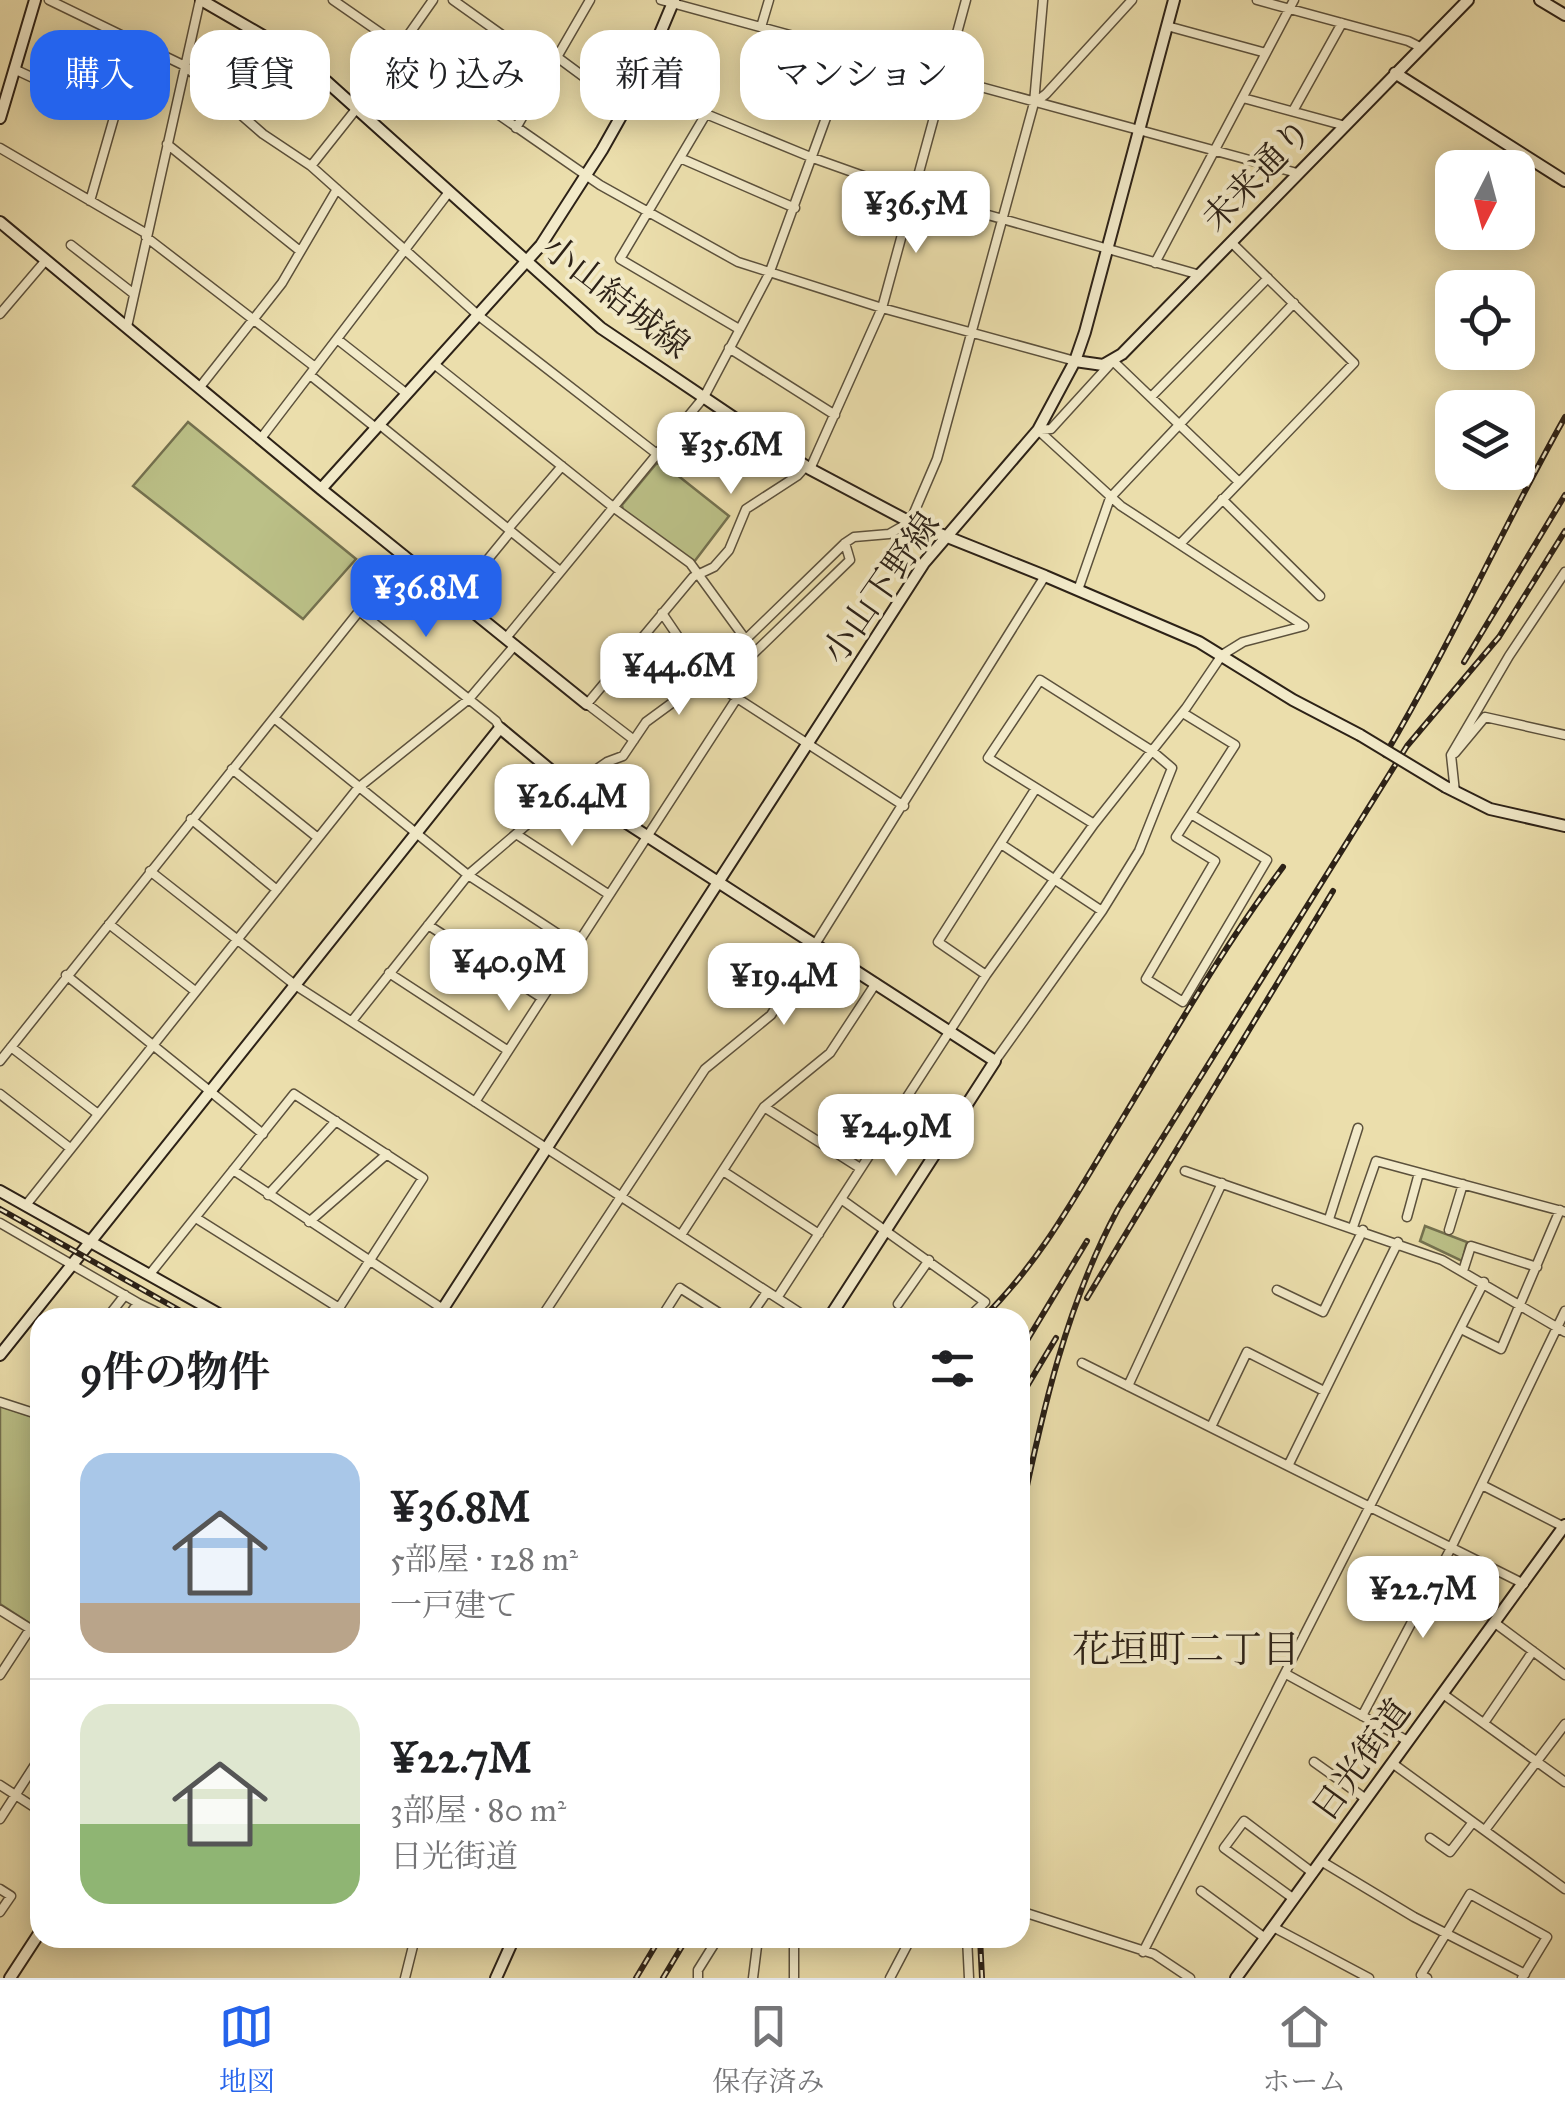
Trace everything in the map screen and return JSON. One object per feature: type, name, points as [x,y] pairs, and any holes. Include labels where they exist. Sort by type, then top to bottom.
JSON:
[{"type":"street","points":[[0,118],[35,0]]},
{"type":"street","points":[[49,0],[113,30]]},
{"type":"street","points":[[128,328],[200,0]]},
{"type":"street","name":"小山結城線","points":[[200,0],[272,42],[350,103]]},
{"type":"street","points":[[332,0],[375,30]]},
{"type":"street","points":[[412,30],[433,0]]},
{"type":"street","points":[[454,0],[496,30]]},
{"type":"street","points":[[560,52],[590,0]]},
{"type":"street","points":[[761,27],[769,0]]},
{"type":"street","points":[[954,0],[966,2],[959,30]]},
{"type":"street","points":[[352,1021],[468,876],[571,787],[606,762],[623,756],[646,722],[706,678],[845,543],[854,537],[889,534],[910,522],[938,458],[1034,103],[1043,0]]},
{"type":"street","points":[[1034,103],[1132,0]]},
{"type":"street","name":"小山下野線","points":[[444,1308],[924,564],[1038,430],[1075,361],[1174,0]]},
{"type":"street","points":[[1257,0],[1292,4],[1422,48]]},
{"type":"street","name":"未来通り","points":[[1113,360],[1468,0]]},
{"type":"street","points":[[1540,0],[1565,15]]},
{"type":"street","points":[[658,30],[669,1],[772,30]]},
{"type":"street","points":[[1155,262],[1292,4]]},
{"type":"street","points":[[1293,111],[1342,23]]},
{"type":"street","points":[[1168,26],[1266,53]]},
{"type":"street","points":[[170,58],[185,66],[263,134],[311,166],[480,316],[658,454]]},
{"type":"street","points":[[14,70],[30,77]]},
{"type":"street","points":[[1395,73],[1565,181]]},
{"type":"street","points":[[984,90],[1297,173]]},
{"type":"street","points":[[1243,98],[1342,126]]},
{"type":"street","points":[[311,166],[350,117]]},
{"type":"street","points":[[90,201],[114,120]]},
{"type":"street","name":"小山結城線","points":[[370,120],[601,328],[808,468],[910,522],[1174,630],[1450,789]]},
{"type":"street","points":[[505,120],[648,212],[738,262],[971,334],[1092,365],[1113,360]]},
{"type":"street","points":[[516,128],[521,120]]},
{"type":"street","points":[[321,488],[541,246],[619,120]]},
{"type":"street","points":[[702,120],[620,259],[739,328]]},
{"type":"street","points":[[720,120],[914,194],[1200,275]]},
{"type":"street","points":[[26,1205],[358,788],[469,699],[560,571],[704,397],[769,274],[826,120]]},
{"type":"street","points":[[587,704],[692,576],[714,567],[729,550],[746,509],[808,468],[882,308],[935,120]]},
{"type":"street","points":[[167,144],[300,251]]},
{"type":"street","points":[[0,148],[147,235],[378,427],[560,571]]},
{"type":"street","points":[[680,158],[794,208]]},
{"type":"street","points":[[200,387],[282,283],[337,189]]},
{"type":"street","points":[[262,437],[448,192]]},
{"type":"street","points":[[0,222],[634,740]]},
{"type":"street","points":[[1180,544],[1354,363],[1231,242]]},
{"type":"street","points":[[71,245],[134,294]]},
{"type":"street","points":[[0,314],[46,260]]},
{"type":"street","points":[[1151,398],[1268,278]]},
{"type":"street","points":[[1078,590],[1110,498],[1294,303]]},
{"type":"street","points":[[337,339],[407,394]]},
{"type":"street","points":[[729,348],[835,415]]},
{"type":"street","points":[[1113,360],[1238,482]]},
{"type":"street","points":[[1038,430],[1051,428],[1113,360]]},
{"type":"street","points":[[434,364],[690,563],[760,647]]},
{"type":"street","points":[[777,1298],[986,975],[1094,824],[1183,713],[1222,655],[1243,642],[1304,626],[1110,498],[1038,430]]},
{"type":"street","points":[[457,597],[562,466]]},
{"type":"street","points":[[1222,500],[1320,596]]},
{"type":"street","points":[[719,687],[850,560],[845,543]]},
{"type":"street","points":[[0,1061],[404,555]]},
{"type":"street","points":[[1565,572],[1509,656],[1451,755],[1450,789],[1490,809],[1565,826]]},
{"type":"street","points":[[547,1308],[705,1069],[770,1015],[1046,576]]},
{"type":"street","points":[[359,610],[571,787],[995,1061]]},
{"type":"street","points":[[662,614],[706,678],[904,806]]},
{"type":"street","points":[[836,1308],[995,1061],[1102,911],[1139,850],[1172,768],[1040,680],[988,758],[1094,824]]},
{"type":"street","points":[[475,1102],[736,698]]},
{"type":"street","points":[[1183,713],[1235,744],[1176,837],[1215,861],[1146,979],[1183,1002],[1267,860],[1191,814]]},
{"type":"street","points":[[1451,755],[1485,717],[1565,735]]},
{"type":"street","points":[[274,718],[468,876],[575,946]]},
{"type":"street","points":[[38,1308],[500,728]]},
{"type":"street","points":[[232,770],[318,838]]},
{"type":"street","points":[[986,975],[938,942],[1036,788]]},
{"type":"street","points":[[191,819],[277,890]]},
{"type":"street","points":[[516,834],[608,894]]},
{"type":"street","points":[[1001,844],[1102,911]]},
{"type":"street","points":[[150,871],[295,985],[792,1308]]},
{"type":"street","points":[[109,924],[195,992]]},
{"type":"street","points":[[428,925],[542,998]]},
{"type":"street","points":[[389,974],[508,1050]]},
{"type":"street","points":[[66,976],[263,1134]]},
{"type":"street","points":[[681,1235],[764,1107],[830,1053],[876,983]]},
{"type":"street","points":[[11,1047],[98,1114]]},
{"type":"street","points":[[0,1094],[70,1148]]},
{"type":"street","points":[[150,1274],[294,1094],[424,1178],[339,1308],[196,1218]]},
{"type":"street","points":[[764,1107],[860,1168]]},
{"type":"street","points":[[268,1194],[336,1121]]},
{"type":"street","points":[[1329,1218],[1358,1128]]},
{"type":"street","points":[[309,1222],[387,1154]]},
{"type":"street","points":[[1353,1227],[1376,1161],[1562,1211],[1501,1349],[1461,1329]]},
{"type":"street","points":[[233,1170],[432,1308]]},
{"type":"street","points":[[723,1171],[819,1234]]},
{"type":"street","points":[[1185,1171],[1398,1242],[1484,1282],[1561,1330]]},
{"type":"street","points":[[1407,1217],[1419,1173]]},
{"type":"street","points":[[1128,1386],[1222,1184]]},
{"type":"street","points":[[1449,1230],[1463,1184]]},
{"type":"street","points":[[0,1191],[209,1308]]},
{"type":"street","points":[[841,1199],[985,1302],[979,1308]]},
{"type":"street","points":[[0,1222],[148,1308]]},
{"type":"street","points":[[1277,1290],[1324,1312],[1363,1230]]},
{"type":"street","points":[[1288,1466],[1398,1242]]},
{"type":"street","points":[[1463,1271],[1470,1246],[1537,1266]]},
{"type":"street","points":[[898,1304],[929,1260]]},
{"type":"street","points":[[1143,1952],[1484,1282]]},
{"type":"street","points":[[667,1308],[680,1288],[711,1308]]},
{"type":"street","points":[[756,1308],[768,1292]]},
{"type":"street","points":[[115,1308],[125,1295]]},
{"type":"street","points":[[134,1308],[138,1303]]},
{"type":"street","points":[[1362,1716],[1561,1330],[1565,1311]]},
{"type":"street","points":[[0,1354],[30,1318]]},
{"type":"street","points":[[1211,1427],[1247,1352],[1324,1391]]},
{"type":"street","points":[[1082,1363],[1524,1584]]},
{"type":"street","points":[[0,1402],[30,1411]]},
{"type":"street","points":[[1482,1485],[1565,1526]]},
{"type":"street","name":"日光街道","points":[[1236,1978],[1565,1526]]},
{"type":"street","points":[[0,1610],[30,1629],[0,1675]]},
{"type":"street","points":[[1496,1623],[1565,1675]]},
{"type":"street","points":[[1484,1723],[1533,1651]]},
{"type":"street","points":[[1286,1674],[1408,1741]]},
{"type":"street","points":[[1443,1694],[1565,1782]]},
{"type":"street","points":[[1485,1830],[1565,1724]]},
{"type":"street","points":[[1314,1762],[1366,1798]]},
{"type":"street","points":[[1392,1763],[1565,1889]]},
{"type":"street","points":[[0,1819],[30,1773]]},
{"type":"street","points":[[0,1785],[30,1804]]},
{"type":"street","points":[[1294,1898],[1224,1848],[1244,1822],[1313,1872]]},
{"type":"street","points":[[1430,1838],[1450,1852],[1474,1822]]},
{"type":"street","points":[[1321,1860],[1446,1934],[1523,1976],[1547,1937],[1470,1894],[1446,1934],[1420,1975],[1427,1978]]},
{"type":"street","points":[[0,1889],[11,1896],[0,1912]]},
{"type":"street","points":[[1201,1891],[1265,1938]]},
{"type":"street","points":[[1030,1914],[1154,1954],[1190,1978]]},
{"type":"street","points":[[1273,1927],[1368,1978]]},
{"type":"street","points":[[10,1978],[30,1947]]},
{"type":"street","points":[[405,1978],[412,1948]]},
{"type":"street","points":[[496,1978],[510,1948]]},
{"type":"street","points":[[698,1978],[698,1970],[712,1948]]},
{"type":"street","points":[[753,1978],[757,1948]]},
{"type":"street","points":[[794,1948],[794,1978]]},
{"type":"street","points":[[890,1978],[906,1948]]},
{"type":"street","points":[[968,1948],[970,1978]]},
{"type":"green space","points":[[188,422],[356,559],[303,619],[133,486]]},
{"type":"green space","points":[[662,463],[729,516],[694,562],[623,511],[622,505],[656,464]]},
{"type":"green space","points":[[1425,1226],[1467,1242],[1462,1261],[1420,1241]]},
{"type":"green space","points":[[0,1406],[30,1416],[30,1624],[0,1604]]},
{"type":"railway","points":[[1385,755],[1565,417]]},
{"type":"railway","points":[[1464,662],[1565,495]]},
{"type":"railway","points":[[1030,1475],[1070,1321],[1118,1209],[1407,746],[1499,637],[1565,531]]},
{"type":"railway","points":[[992,1308],[1051,1235],[1213,969],[1283,867]]},
{"type":"railway","points":[[1087,1298],[1333,891]]},
{"type":"railway","points":[[0,1209],[175,1308]]},
{"type":"railway","points":[[1030,1335],[1087,1241]]},
{"type":"railway","points":[[1030,1381],[1056,1338]]},
{"type":"railway","points":[[636,1978],[654,1948]]},
{"type":"railway","points":[[663,1978],[681,1948]]},
{"type":"railway","points":[[980,1948],[982,1978]]},
{"type":"district","name":"花垣町二丁目","points":[[1186,1649]]}]
